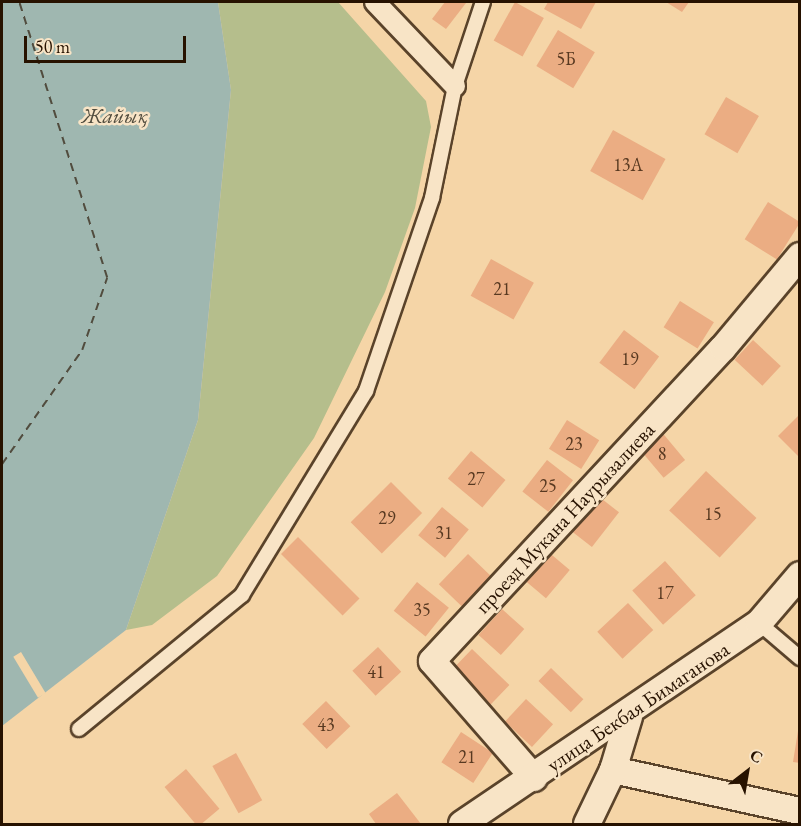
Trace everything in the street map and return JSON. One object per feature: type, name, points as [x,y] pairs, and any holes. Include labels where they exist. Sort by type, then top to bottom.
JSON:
[{"type":"street","points":[[375,2],[455,86]]},
{"type":"street","name":"проезд Мукана Наурызалиева","points":[[534,778],[432,661],[723,348],[800,256]]},
{"type":"street","name":"улица Бекбая Бимаганова","points":[[462,825],[629,717],[759,623],[800,575]]},
{"type":"street","points":[[587,825],[613,770],[629,717]]},
{"type":"street","points":[[613,770],[800,811]]},
{"type":"lane","points":[[80,729],[242,595],[366,391],[432,198],[455,86],[483,2]]},
{"type":"lane","points":[[759,623],[800,658]]},
{"type":"green space","points":[[218,2],[338,2],[426,101],[431,127],[415,208],[385,292],[314,438],[217,576],[152,625],[126,630],[198,420],[231,90]]},
{"type":"water","name":"Жайық","points":[[2,2],[218,2],[231,90],[198,420],[126,630],[2,726]]},
{"type":"pier","points":[[21,652],[46,693],[38,698],[13,657]]},
{"type":"building","points":[[445,2],[466,3],[446,29],[432,19]]},
{"type":"building","points":[[515,2],[544,18],[523,56],[494,40]]},
{"type":"building","points":[[548,2],[596,2],[581,29],[544,9]]},
{"type":"building","points":[[666,2],[689,2],[682,12]]},
{"type":"building","points":[[558,30],[595,52],[573,88],[536,66]]},
{"type":"building","points":[[726,97],[759,116],[737,153],[704,134]]},
{"type":"building","points":[[613,130],[665,159],[643,200],[590,171]]},
{"type":"building","points":[[768,202],[800,222],[777,259],[745,239]]},
{"type":"building","points":[[491,259],[534,283],[513,319],[471,296]]},
{"type":"building","points":[[680,301],[714,322],[697,348],[664,327]]},
{"type":"building","points":[[624,330],[659,356],[634,389],[599,363]]},
{"type":"building","points":[[753,340],[781,366],[762,386],[735,360]]},
{"type":"building","points":[[800,414],[800,458],[778,436]]},
{"type":"building","points":[[567,420],[599,440],[581,469],[549,449]]},
{"type":"building","points":[[660,430],[685,460],[664,478],[639,448]]},
{"type":"building","points":[[471,451],[505,480],[482,508],[448,479]]},
{"type":"building","points":[[547,460],[573,480],[548,512],[522,492]]},
{"type":"building","points":[[706,471],[756,518],[720,558],[669,510]]},
{"type":"building","points":[[391,482],[422,513],[382,553],[351,522]]},
{"type":"building","points":[[593,492],[619,512],[592,547],[566,527]]},
{"type":"building","points":[[442,507],[469,529],[445,558],[418,535]]},
{"type":"building","points":[[298,537],[360,599],[343,615],[281,554]]},
{"type":"building","points":[[546,550],[570,570],[546,598],[522,578]]},
{"type":"building","points":[[468,554],[493,578],[464,609],[439,584]]},
{"type":"building","points":[[665,561],[696,595],[663,625],[632,590]]},
{"type":"building","points":[[417,582],[449,608],[426,637],[394,611]]},
{"type":"building","points":[[628,603],[653,630],[623,659],[597,632]]},
{"type":"building","points":[[502,609],[524,629],[501,655],[479,635]]},
{"type":"building","points":[[378,647],[401,672],[376,696],[352,671]]},
{"type":"building","points":[[472,649],[509,685],[490,705],[453,669]]},
{"type":"building","points":[[551,668],[583,699],[571,712],[538,681]]},
{"type":"building","points":[[526,699],[553,724],[532,747],[505,722]]},
{"type":"building","points":[[326,701],[350,726],[327,749],[302,724]]},
{"type":"building","points":[[798,731],[800,731],[800,763],[793,762]]},
{"type":"building","points":[[461,732],[493,753],[473,783],[441,762]]},
{"type":"building","points":[[236,753],[262,800],[239,813],[212,766]]},
{"type":"building","points":[[186,769],[219,809],[201,824],[196,824],[165,787]]},
{"type":"building","points":[[397,793],[421,824],[376,824],[369,814]]},
{"type":"ferry route","points":[[2,464],[82,350],[107,278],[19,2]]}]
